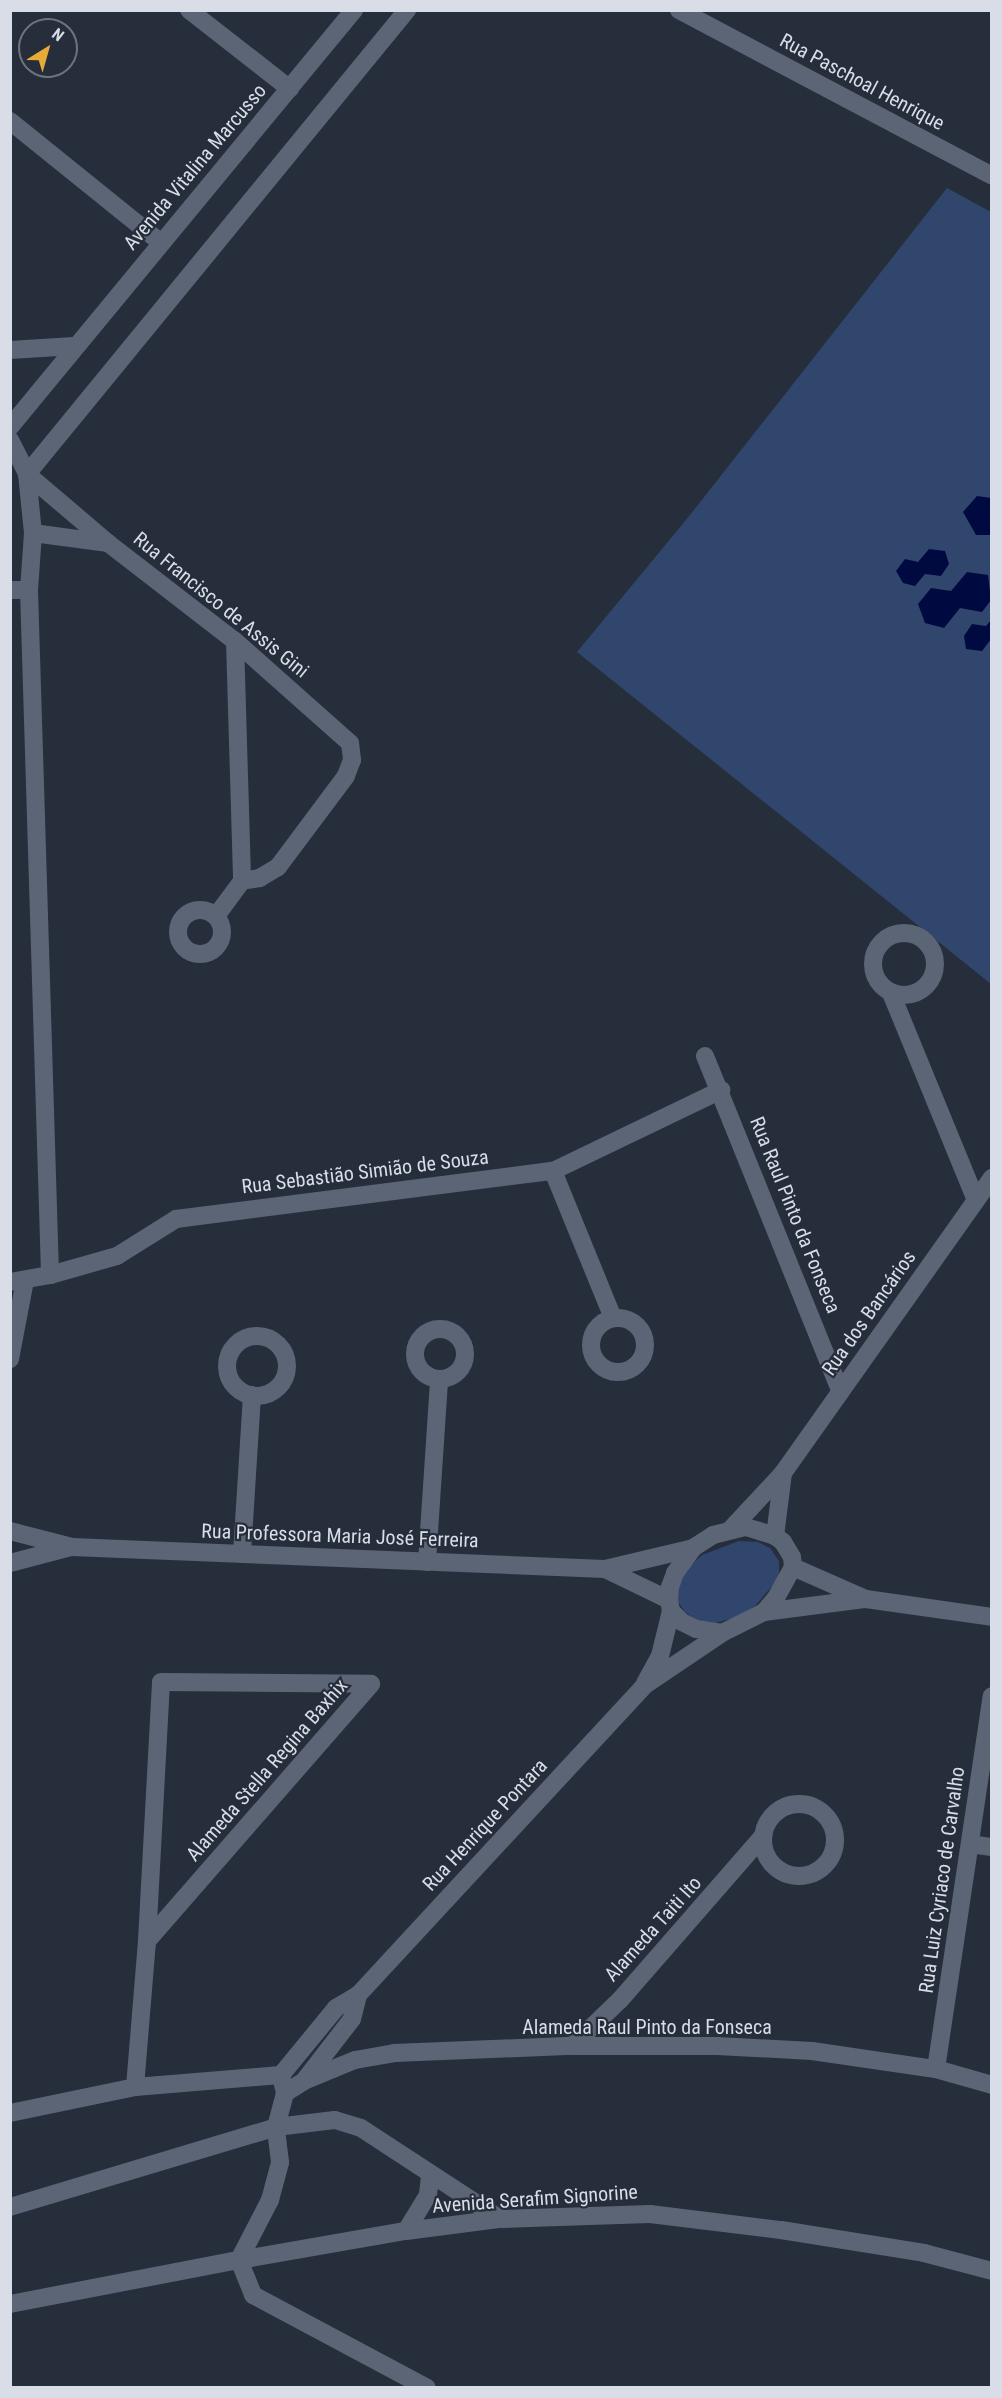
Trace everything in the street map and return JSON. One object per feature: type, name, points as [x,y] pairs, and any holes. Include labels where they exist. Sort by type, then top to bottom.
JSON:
[{"type":"street","points":[[189,10],[290,89]]},
{"type":"street","points":[[27,474],[407,10]]},
{"type":"street","name":"Rua Paschoal Henrique","points":[[679,10],[992,176]]},
{"type":"street","name":"Avenida Vitalina Marcusso","points":[[10,427],[74,346],[357,12]]},
{"type":"street","points":[[10,120],[161,243]]},
{"type":"street","points":[[10,350],[74,346]]},
{"type":"street","points":[[10,440],[27,474],[33,533],[20,590],[50,1275]]},
{"type":"street","points":[[27,474],[108,543]]},
{"type":"street","name":"Rua Francisco de Assis Gini","points":[[33,533],[108,543],[235,641],[336,728],[350,743],[352,760],[346,776],[278,867],[260,878],[242,881]]},
{"type":"street","points":[[216,916],[242,881],[235,641]]},
{"type":"street","points":[[891,993],[976,1200]]},
{"type":"street","name":"Rua Raul Pinto da Fonseca","points":[[705,1056],[721,1089],[841,1392]]},
{"type":"street","name":"Rua Sebastião Simião de Souza","points":[[18,1281],[50,1275],[117,1256],[176,1219],[553,1171],[721,1089]]},
{"type":"street","points":[[553,1171],[613,1318]]},
{"type":"street","name":"Rua dos Bancários","points":[[731,1529],[783,1473],[992,1178]]},
{"type":"street","points":[[10,1359],[18,1281]]},
{"type":"street","points":[[427,1562],[440,1378]]},
{"type":"street","points":[[242,1554],[252,1395]]},
{"type":"street","name":"Rua dos Bancários","points":[[776,1536],[783,1473]]},
{"type":"street","points":[[764,1612],[785,1584],[793,1567],[788,1549],[776,1536],[746,1527],[713,1535],[693,1548],[675,1573],[670,1587],[670,1605],[682,1622],[696,1629],[722,1633],[764,1612],[866,1599],[992,1617]]},
{"type":"street","name":"Rua Professora Maria José Ferreira","points":[[10,1531],[72,1547],[605,1569],[693,1548]]},
{"type":"street","name":"Rua Professora Maria José Ferreira","points":[[10,1563],[72,1547]]},
{"type":"street","points":[[793,1567],[866,1599]]},
{"type":"street","name":"Rua Professora Maria José Ferreira","points":[[605,1569],[670,1605]]},
{"type":"street","name":"Rua Henrique Pontara","points":[[645,1685],[660,1656],[670,1605]]},
{"type":"street","name":"Rua Henrique Pontara","points":[[283,2084],[336,2008],[357,1995],[645,1685],[722,1633]]},
{"type":"street","name":"Alameda Stella Regina Baxhix","points":[[135,2087],[147,1941],[161,1682],[371,1684],[147,1941]]},
{"type":"street","name":"Rua Luiz Cyriaco de Carvalho","points":[[936,2069],[992,1696]]},
{"type":"street","name":"Alameda Taiti Ito","points":[[573,2046],[620,2000],[763,1836],[766,1824],[782,1808],[794,1804],[806,1804],[822,1812],[833,1826],[834,1850],[821,1869],[798,1876],[776,1868],[768,1859],[763,1836]]},
{"type":"street","points":[[970,1844],[992,1847]]},
{"type":"street","name":"Rua Henrique Pontara","points":[[283,2084],[304,2080],[352,2019],[357,1995]]},
{"type":"street","name":"Alameda Raul Pinto da Fonseca","points":[[304,2080],[355,2060],[394,2053],[573,2046],[717,2046],[812,2051],[936,2069],[992,2085]]},
{"type":"street","points":[[10,2113],[135,2087],[283,2084],[276,2127],[280,2162],[270,2200],[239,2260],[253,2295],[427,2388]]},
{"type":"street","points":[[10,2207],[276,2127],[335,2120],[361,2128],[430,2176],[500,2219]]},
{"type":"street","points":[[406,2231],[428,2195],[430,2176]]},
{"type":"street","name":"Avenida Serafim Signorine","points":[[10,2304],[406,2231],[500,2219],[650,2214],[781,2230],[924,2253],[992,2271]]},
{"type":"shaded area","points":[[947,188],[991,212],[991,984],[577,652],[690,515]]},
{"type":"shaded area","points":[[977,496],[991,498],[991,535],[976,535],[963,512]]},
{"type":"shaded area","points":[[929,549],[945,551],[949,564],[941,576],[925,574],[915,586],[903,583],[896,571],[905,559],[918,562]]},
{"type":"shaded area","points":[[967,572],[988,575],[991,600],[982,612],[960,608],[944,628],[925,623],[918,604],[931,588],[951,591]]},
{"type":"shaded area","points":[[991,620],[991,639],[982,651],[966,649],[964,636],[972,624],[986,626]]},
{"type":"shaded area","points":[[739,1541],[758,1542],[770,1548],[779,1561],[779,1578],[755,1606],[737,1617],[715,1623],[698,1621],[685,1612],[677,1600],[677,1585],[688,1568],[702,1555]]}]
